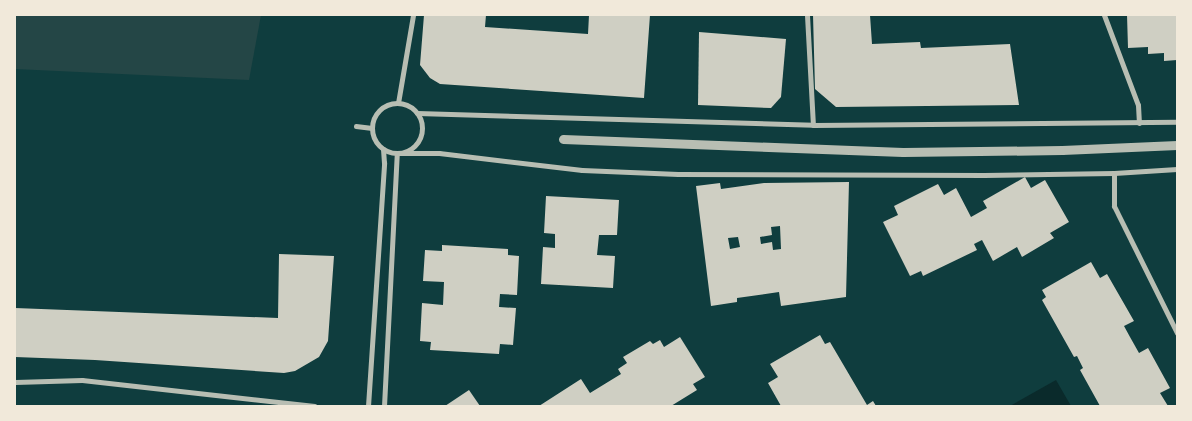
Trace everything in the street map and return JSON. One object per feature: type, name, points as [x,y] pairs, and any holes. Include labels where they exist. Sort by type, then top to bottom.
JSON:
[{"type":"street","points":[[398,103],[413,15]]},
{"type":"street","points":[[807,15],[813,125]]},
{"type":"street","points":[[1104,15],[1138,105],[1139,123]]},
{"type":"street","points":[[397,152],[411,148],[420,135],[422,128],[417,113],[412,108],[398,103],[382,108],[373,120],[372,128],[375,139],[383,148],[397,152],[439,153],[582,170],[678,174],[872,176],[1114,173],[1177,169]]},
{"type":"street","points":[[417,113],[813,125],[1177,122]]},
{"type":"street","points":[[356,126],[372,128]]},
{"type":"street","points":[[564,139],[902,152],[1177,145]]},
{"type":"street","points":[[368,406],[384,163],[383,148]]},
{"type":"street","points":[[384,406],[397,152]]},
{"type":"street","points":[[1114,173],[1114,206],[1177,333]]},
{"type":"street","points":[[15,382],[82,380],[315,406]]},
{"type":"shaded area","points":[[15,15],[261,15],[249,80],[15,69]]},
{"type":"shaded area","points":[[1056,380],[1071,406],[1010,406]]},
{"type":"building","points":[[424,15],[486,15],[485,27],[588,34],[589,15],[650,15],[644,98],[440,84],[430,78],[420,65]]},
{"type":"building","points":[[813,15],[870,15],[872,44],[920,42],[921,48],[1010,44],[1019,105],[836,107],[815,89]]},
{"type":"building","points":[[1127,15],[1177,15],[1177,60],[1164,61],[1164,53],[1148,54],[1148,47],[1128,48]]},
{"type":"building","points":[[699,32],[786,39],[781,97],[771,108],[698,105]]},
{"type":"building","points":[[1025,177],[1031,188],[1045,180],[1069,222],[1050,233],[1054,238],[1022,257],[1017,247],[993,261],[982,240],[974,244],[977,250],[923,276],[921,271],[910,276],[883,222],[898,215],[894,206],[938,184],[944,195],[956,188],[971,217],[987,208],[983,201]]},
{"type":"building","points":[[849,182],[846,297],[781,306],[779,292],[737,298],[737,302],[711,306],[696,186],[720,183],[721,189],[764,183]],"holes":[[[780,226],[781,249],[773,250],[772,242],[761,244],[760,237],[772,235],[771,227]],[[738,237],[740,247],[730,249],[728,238]]]},
{"type":"building","points":[[546,196],[619,200],[617,235],[599,235],[597,255],[615,256],[613,288],[541,284],[543,247],[555,248],[555,234],[544,233]]},
{"type":"building","points":[[442,245],[508,249],[508,255],[519,256],[517,295],[500,294],[499,307],[516,308],[513,345],[500,344],[499,354],[430,350],[431,342],[420,341],[422,303],[443,305],[444,282],[423,281],[425,250],[442,251]]},
{"type":"building","points":[[279,254],[334,256],[328,341],[319,357],[295,371],[284,373],[95,360],[15,357],[15,308],[278,318]]},
{"type":"building","points":[[1091,262],[1100,278],[1107,274],[1134,321],[1124,326],[1139,353],[1148,348],[1170,388],[1160,393],[1168,406],[1100,406],[1080,370],[1083,368],[1077,356],[1074,357],[1042,300],[1046,297],[1042,290]]},
{"type":"building","points":[[820,335],[825,344],[830,342],[867,405],[873,401],[876,406],[781,406],[768,383],[778,377],[770,364]]},
{"type":"building","points":[[680,337],[705,377],[693,384],[697,390],[671,406],[539,406],[581,379],[590,393],[621,374],[618,369],[627,363],[623,357],[650,341],[653,344],[660,340],[664,347]]},
{"type":"building","points":[[469,390],[480,406],[445,406]]}]
